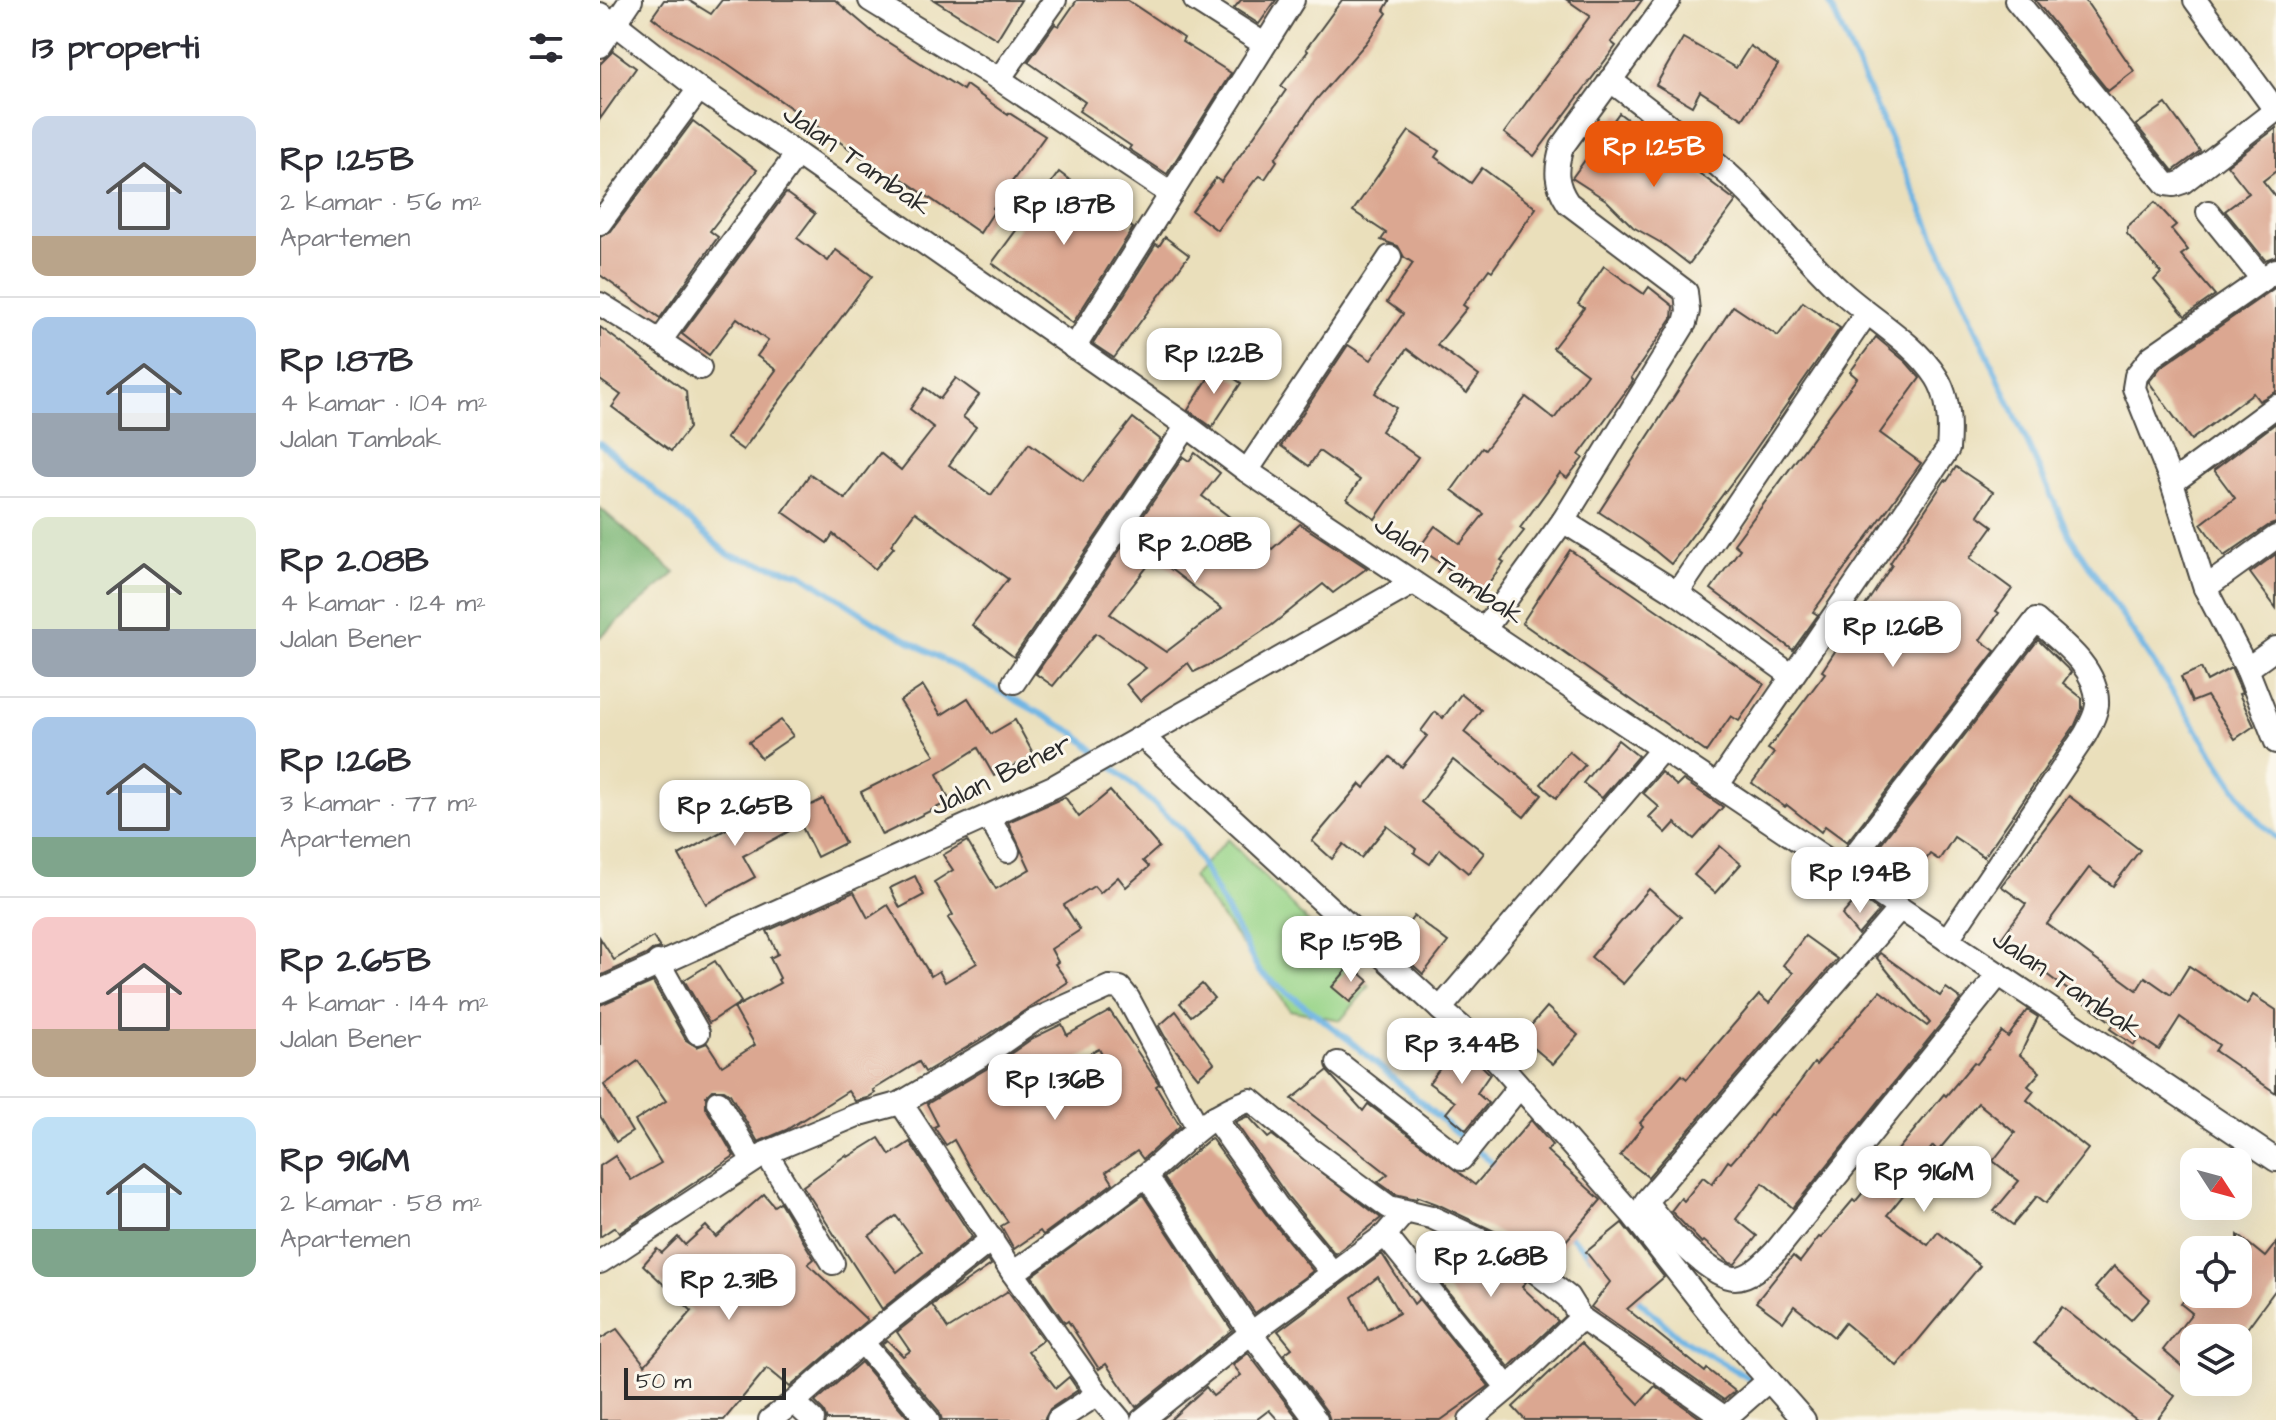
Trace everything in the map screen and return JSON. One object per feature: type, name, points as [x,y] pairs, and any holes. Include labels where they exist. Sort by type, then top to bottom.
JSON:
[{"type":"street","points":[[600,46],[608,19],[631,0]]},
{"type":"street","points":[[870,0],[999,79],[1171,194]]},
{"type":"street","points":[[999,79],[1055,0]]},
{"type":"street","points":[[1195,0],[1264,44]]},
{"type":"street","points":[[1074,348],[1293,0]]},
{"type":"street","points":[[1484,630],[1563,521],[1685,323],[1688,311],[1686,292],[1568,203],[1558,190],[1556,174],[1562,147],[1669,0]]},
{"type":"street","points":[[2016,0],[2166,184],[2174,185],[2183,182],[2276,110],[2195,0]]},
{"type":"street","name":"Jalan Tambak","points":[[608,19],[699,89],[797,154],[1247,471],[2276,1160]]},
{"type":"street","points":[[1610,80],[1743,188],[1833,284],[1866,314],[1914,350],[1938,380],[1948,416],[1948,449],[1717,786]]},
{"type":"street","points":[[600,223],[699,89]]},
{"type":"street","points":[[660,341],[797,154]]},
{"type":"street","points":[[2208,212],[2270,275],[2151,357],[2136,376],[2134,388],[2172,483],[2205,588],[2247,669],[2276,742]]},
{"type":"street","points":[[1247,471],[1390,257]]},
{"type":"street","points":[[600,304],[700,368]]},
{"type":"street","points":[[1677,593],[1866,314]]},
{"type":"street","points":[[2172,483],[2276,406]]},
{"type":"street","points":[[1014,682],[1187,426]]},
{"type":"street","points":[[1563,521],[1677,593],[1791,675]]},
{"type":"street","points":[[2205,588],[2276,537]]},
{"type":"street","name":"Jalan Bener","points":[[600,991],[658,962],[1055,786],[1413,583]]},
{"type":"street","points":[[1843,870],[2036,620],[2083,664],[2092,682],[2097,707],[2085,735],[1947,940]]},
{"type":"street","points":[[2247,669],[2276,648]]},
{"type":"street","points":[[1143,737],[1486,1048],[1632,1214],[1712,1316],[1804,1420]]},
{"type":"street","points":[[1440,1009],[1662,749]]},
{"type":"street","points":[[989,817],[1008,851]]},
{"type":"street","points":[[1900,908],[1646,1201],[1697,1258],[1718,1273],[1734,1278],[1749,1274],[1776,1251],[1999,974]]},
{"type":"street","points":[[658,962],[698,1033]]},
{"type":"street","points":[[600,1262],[759,1157],[857,1115],[901,1103],[996,1047],[1033,1021],[1109,987],[1120,988],[1128,998],[1206,1122],[1333,1273]]},
{"type":"street","points":[[1338,1063],[1461,1159],[1519,1087]]},
{"type":"street","points":[[1013,1273],[1146,1175],[1206,1122],[1227,1107],[1251,1100],[1311,1150],[1389,1207],[1431,1217],[1489,1244],[1536,1272],[1568,1297],[1581,1318],[1725,1419],[1769,1380]]},
{"type":"street","points":[[718,1102],[833,1263]]},
{"type":"street","points":[[901,1103],[1013,1273],[1098,1394],[1120,1420]]},
{"type":"street","points":[[1146,1175],[1251,1333],[1316,1420]]},
{"type":"street","points":[[1142,1420],[1251,1333],[1385,1235],[1405,1212]]},
{"type":"street","points":[[1385,1235],[1508,1388]]},
{"type":"street","points":[[770,1420],[992,1239]]},
{"type":"street","points":[[1470,1420],[1581,1318]]},
{"type":"street","points":[[862,1342],[928,1420]]},
{"type":"street","points":[[1058,1420],[1098,1394]]},
{"type":"street","points":[[794,1402],[813,1420]]},
{"type":"green space","points":[[600,508],[675,573],[600,637]]},
{"type":"green space","points":[[1228,839],[1369,986],[1341,1020],[1290,1010],[1192,877]]},
{"type":"building","points":[[664,0],[688,0],[711,14],[722,0],[835,0],[875,34],[963,90],[966,85],[1008,115],[1045,136],[993,208],[995,210],[980,233],[895,174],[893,177],[854,152],[728,64],[666,28],[652,17]]},
{"type":"building","points":[[934,0],[1021,0],[997,39]]},
{"type":"building","points":[[1077,0],[1127,0],[1184,38],[1182,42],[1231,73],[1167,174],[1079,111],[1085,102],[1028,62]]},
{"type":"building","points":[[1241,0],[1276,0],[1259,24],[1234,8]]},
{"type":"building","points":[[1342,0],[1390,0],[1384,10],[1387,13],[1366,43],[1315,101],[1265,179],[1260,176],[1255,180],[1217,230],[1192,211],[1216,178],[1221,182],[1254,136],[1286,90],[1281,86]]},
{"type":"building","points":[[1567,0],[1642,0],[1611,42],[1616,46],[1534,156],[1504,133],[1590,16]]},
{"type":"building","points":[[2035,0],[2085,0],[2134,71],[2108,91]]},
{"type":"building","points":[[1683,38],[1736,68],[1750,46],[1778,65],[1743,119],[1700,91],[1692,106],[1656,85]]},
{"type":"building","points":[[613,51],[636,68],[600,119],[600,64]]},
{"type":"building","points":[[2166,104],[2200,151],[2173,171],[2136,125]]},
{"type":"building","points":[[1619,113],[1736,201],[1689,264],[1633,227],[1606,200],[1572,178]]},
{"type":"building","points":[[693,121],[757,170],[710,231],[718,237],[660,318],[600,275],[600,237],[611,231]]},
{"type":"building","points":[[2276,128],[2276,171],[2263,181],[2276,197],[2276,256],[2265,260],[2225,211],[2249,193],[2227,165]]},
{"type":"building","points":[[1409,131],[1439,151],[1435,157],[1471,183],[1482,168],[1536,208],[1492,271],[1489,269],[1463,305],[1467,308],[1437,345],[1479,376],[1467,393],[1407,349],[1375,393],[1396,408],[1381,431],[1418,457],[1375,519],[1347,499],[1360,480],[1319,451],[1309,466],[1281,446],[1348,345],[1371,360],[1403,314],[1387,302],[1413,263],[1404,257],[1398,246],[1381,240],[1386,233],[1353,211]]},
{"type":"building","points":[[1059,172],[1133,228],[1073,323],[992,263]]},
{"type":"building","points":[[786,193],[815,214],[797,238],[828,261],[836,250],[872,276],[743,450],[726,438],[776,370],[757,356],[768,341],[737,318],[709,355],[682,334]]},
{"type":"building","points":[[2155,202],[2176,225],[2171,229],[2188,250],[2181,255],[2215,295],[2185,316],[2154,280],[2161,273],[2127,234],[2127,227]]},
{"type":"building","points":[[1165,237],[1189,255],[1114,358],[1093,344],[1156,244],[1159,246]]},
{"type":"building","points":[[1604,266],[1644,294],[1649,287],[1673,306],[1672,318],[1631,378],[1631,384],[1579,455],[1583,458],[1567,478],[1560,473],[1520,528],[1524,531],[1501,560],[1504,562],[1479,596],[1448,574],[1451,570],[1419,548],[1435,526],[1460,544],[1484,514],[1452,490],[1482,448],[1485,450],[1526,397],[1554,419],[1587,374],[1553,348],[1584,308],[1578,304]]},
{"type":"building","points":[[2276,287],[2276,392],[2259,401],[2253,393],[2191,440],[2149,382],[2161,367]]},
{"type":"building","points":[[1803,302],[1840,328],[1671,564],[1642,540],[1599,512],[1733,306],[1778,336]]},
{"type":"building","points":[[600,327],[686,391],[689,428],[671,451],[612,407],[621,395],[600,380]]},
{"type":"building","points":[[1876,337],[1920,378],[1880,433],[1921,463],[1813,612],[1818,615],[1793,650],[1711,589],[1740,549],[1734,544],[1857,378],[1850,372]]},
{"type":"building","points":[[1216,366],[1241,383],[1212,427],[1188,410]]},
{"type":"building","points":[[956,378],[979,395],[963,417],[976,427],[949,465],[991,495],[1029,443],[1083,482],[1133,418],[1161,440],[1014,657],[972,625],[1008,579],[915,512],[891,545],[894,547],[875,569],[833,534],[827,543],[783,512],[810,474],[845,499],[880,453],[901,470],[934,428],[910,409],[925,388],[940,399]]},
{"type":"building","points":[[2276,423],[2276,523],[2224,556],[2201,524],[2235,498],[2214,470]]},
{"type":"building","points":[[1195,453],[1220,473],[1202,496],[1272,549],[1300,524],[1367,568],[1333,593],[1323,584],[1272,625],[1219,660],[1194,672],[1188,663],[1140,701],[1126,684],[1146,668],[1096,633],[1053,686],[1036,674],[1183,457],[1189,461]],"holes":[[[1155,557],[1222,609],[1166,652],[1110,614]]]},
{"type":"building","points":[[1956,467],[1993,492],[1978,515],[1993,526],[1970,558],[2012,589],[1980,640],[1995,651],[1847,842],[1825,826],[1821,832],[1752,783],[1774,753],[1768,749],[1825,673],[1822,671],[1892,565],[1890,563]]},
{"type":"building","points":[[1570,550],[1764,684],[1739,721],[1731,716],[1706,752],[1522,623]]},
{"type":"building","points":[[2276,554],[2276,608],[2250,573]]},
{"type":"building","points":[[2038,640],[2071,672],[2063,683],[2082,698],[2082,709],[2075,725],[1984,857],[1954,837],[1939,860],[1930,854],[1906,887],[1869,859]]},
{"type":"building","points":[[2201,668],[2207,681],[2231,668],[2254,726],[2235,739],[2207,696],[2192,702],[2181,677]]},
{"type":"building","points":[[923,686],[941,715],[968,698],[991,734],[1015,720],[1034,755],[994,776],[978,748],[937,774],[950,801],[882,835],[861,792],[935,755],[900,701]]},
{"type":"building","points":[[1461,694],[1481,710],[1464,732],[1542,795],[1524,817],[1453,760],[1421,802],[1484,853],[1468,873],[1440,849],[1430,864],[1387,826],[1361,858],[1344,844],[1332,859],[1312,841],[1360,784],[1364,788],[1390,757],[1402,767],[1427,736],[1421,731],[1435,712],[1443,718]]},
{"type":"building","points":[[781,720],[793,736],[761,758],[749,742]]},
{"type":"building","points":[[1618,740],[1638,756],[1602,798],[1583,783]]},
{"type":"building","points":[[1569,751],[1585,765],[1556,798],[1541,784]]},
{"type":"building","points":[[1661,772],[1677,786],[1683,780],[1723,807],[1694,839],[1675,823],[1666,833],[1649,817],[1659,807],[1643,793]]},
{"type":"building","points":[[1110,791],[1159,847],[1143,861],[1149,867],[1126,887],[1118,877],[1100,893],[1094,886],[1064,905],[1080,930],[1051,949],[1058,962],[1055,964],[1068,982],[925,1072],[919,1062],[873,1090],[875,1093],[867,1098],[855,1101],[848,1091],[786,1130],[758,1142],[730,1094],[724,1090],[712,1090],[706,1096],[706,1108],[734,1156],[619,1233],[615,1227],[600,1237],[600,1166],[615,1156],[631,1180],[661,1163],[635,1121],[666,1101],[638,1061],[604,1085],[632,1132],[616,1142],[600,1116],[600,1005],[653,982],[686,1040],[697,1047],[707,1043],[722,1066],[755,1045],[734,1008],[780,983],[770,958],[778,954],[767,931],[854,892],[868,918],[888,905],[931,976],[939,971],[945,982],[977,963],[948,918],[953,915],[934,882],[953,870],[943,855],[967,841],[996,889],[1030,869],[1008,822],[1065,797],[1079,817]]},
{"type":"building","points":[[773,793],[793,829],[743,856],[755,877],[706,904],[679,855],[732,826],[727,817]]},
{"type":"building","points":[[2069,796],[2140,850],[2113,886],[2089,868],[2047,924],[2137,990],[2145,977],[2171,995],[2189,966],[2247,1004],[2253,995],[2276,1010],[2276,1093],[2215,1051],[2219,1045],[2180,1017],[2159,1050],[2139,1037],[2134,1045],[2110,1029],[2114,1024],[2000,940],[2026,904],[2001,886]]},
{"type":"building","points":[[823,799],[845,843],[817,857],[795,813]]},
{"type":"building","points":[[1720,846],[1741,864],[1715,893],[1694,875]]},
{"type":"building","points":[[915,876],[924,895],[900,908],[890,888]]},
{"type":"building","points":[[1649,889],[1681,917],[1623,984],[1591,957]]},
{"type":"building","points":[[1858,897],[1879,911],[1858,935],[1842,915]]},
{"type":"building","points":[[1414,916],[1448,942],[1423,974],[1392,946]]},
{"type":"building","points":[[1805,936],[1837,959],[1648,1177],[1620,1155],[1643,1126],[1640,1123],[1682,1075],[1687,1079],[1759,995],[1769,1003],[1793,973],[1783,965]]},
{"type":"building","points":[[653,937],[660,948],[600,976],[600,938],[614,960]]},
{"type":"building","points":[[1880,953],[1940,996],[1946,988],[1961,999],[1793,1208],[1763,1183],[1736,1219],[1757,1236],[1735,1264],[1730,1263],[1704,1241],[1702,1243],[1671,1211],[1681,1198],[1684,1201],[1703,1177],[1712,1184],[1728,1161],[1731,1163],[1814,1063],[1816,1065],[1880,991],[1927,1026],[1930,1023],[1876,957]]},
{"type":"building","points":[[715,961],[741,1002],[709,1023],[684,980]]},
{"type":"building","points":[[1351,965],[1369,981],[1350,1002],[1332,987]]},
{"type":"building","points":[[1202,984],[1214,998],[1191,1016],[1180,1003]]},
{"type":"building","points":[[1547,1007],[1578,1035],[1553,1064],[1521,1037]]},
{"type":"building","points":[[2027,1010],[2038,1017],[2020,1055],[2040,1072],[2028,1086],[2034,1091],[2027,1100],[2088,1149],[2046,1203],[2037,1196],[2013,1225],[1994,1211],[2019,1181],[1993,1161],[2015,1133],[1978,1103],[1938,1151],[1933,1146],[1911,1172],[1918,1177],[1887,1215],[1928,1245],[1938,1232],[1980,1266],[1897,1366],[1845,1323],[1834,1337],[1794,1306],[1783,1322],[1756,1302],[1793,1256],[1800,1262],[1819,1237],[1853,1200],[1855,1202],[1944,1094],[1946,1096],[1974,1062],[1977,1064],[2002,1032],[2008,1037]]},
{"type":"building","points":[[1110,1011],[1159,1084],[1156,1086],[1180,1126],[1143,1159],[1137,1151],[1106,1172],[1113,1183],[1043,1235],[1040,1231],[1014,1249],[1001,1226],[1008,1222],[954,1140],[946,1145],[934,1127],[938,1125],[927,1104],[1033,1038],[1062,1024],[1067,1035]],"holes":[[[1099,1049],[1116,1082],[1090,1100],[1068,1064]]]},
{"type":"building","points":[[1176,1011],[1214,1063],[1198,1077],[1159,1026]]},
{"type":"building","points":[[1459,1043],[1490,1074],[1477,1093],[1488,1103],[1466,1130],[1446,1113],[1455,1102],[1429,1083]]},
{"type":"building","points":[[1327,1071],[1363,1111],[1368,1104],[1475,1185],[1531,1120],[1552,1145],[1547,1151],[1601,1200],[1547,1263],[1496,1232],[1437,1204],[1418,1197],[1395,1194],[1378,1182],[1388,1174],[1292,1099]]},
{"type":"building","points":[[1248,1116],[1268,1138],[1272,1135],[1381,1218],[1335,1254],[1288,1197],[1235,1122]]},
{"type":"building","points":[[879,1138],[890,1155],[910,1142],[972,1237],[882,1309],[803,1186],[846,1155],[848,1157]],"holes":[[[896,1216],[922,1251],[897,1272],[869,1236]]]},
{"type":"building","points":[[1211,1138],[1266,1214],[1313,1271],[1255,1313],[1164,1178]]},
{"type":"building","points":[[764,1194],[774,1206],[780,1202],[814,1259],[808,1264],[867,1320],[790,1387],[767,1368],[724,1420],[600,1420],[600,1339],[617,1329],[645,1365],[692,1311],[643,1265],[657,1249],[662,1253],[678,1237],[685,1245],[706,1226],[716,1237]]},
{"type":"building","points":[[1143,1195],[1232,1330],[1136,1407],[1106,1364],[1099,1369],[1068,1321],[1065,1323],[1032,1276]]},
{"type":"building","points":[[1622,1223],[1664,1277],[1627,1309],[1705,1372],[1707,1369],[1735,1391],[1724,1400],[1591,1307],[1610,1282],[1586,1252]]},
{"type":"building","points":[[1435,1234],[1482,1256],[1526,1282],[1522,1287],[1558,1321],[1509,1367],[1437,1278],[1443,1271],[1421,1254]]},
{"type":"building","points":[[2276,1243],[2276,1289],[2250,1324],[2183,1324],[2192,1313],[2186,1308],[2252,1308],[2252,1246],[2265,1257]]},
{"type":"building","points":[[1382,1254],[1414,1304],[1419,1299],[1489,1386],[1441,1420],[1330,1420],[1284,1354],[1292,1348],[1278,1331]],"holes":[[[1378,1277],[1399,1313],[1368,1330],[1352,1297]]]},
{"type":"building","points":[[988,1260],[991,1265],[932,1305],[948,1329],[1008,1291],[1043,1340],[1028,1351],[1056,1388],[1069,1377],[1078,1390],[1050,1409],[1044,1420],[942,1420],[939,1411],[882,1344],[887,1340],[903,1356],[910,1351],[897,1332]]},
{"type":"building","points":[[2114,1266],[2150,1299],[2131,1320],[2095,1288]]},
{"type":"building","points":[[2062,1307],[2175,1396],[2157,1420],[2137,1420],[2034,1343]]},
{"type":"building","points":[[2180,1328],[2180,1365],[2163,1350]]},
{"type":"building","points":[[1581,1343],[1639,1404],[1655,1386],[1703,1420],[1525,1420],[1513,1407]]},
{"type":"building","points":[[1248,1353],[1299,1420],[1278,1420],[1269,1410],[1256,1420],[1170,1420],[1206,1387],[1213,1396],[1241,1375],[1233,1365]]},
{"type":"building","points":[[861,1362],[910,1420],[827,1420],[815,1402]]},
{"type":"waterway","points":[[1828,0],[2069,535],[2254,816],[2276,838]]},
{"type":"waterway","points":[[600,443],[729,555],[802,574],[875,622],[1075,733],[1184,831],[1259,971],[1349,1040],[1467,1142]]},
{"type":"waterway","points":[[1476,1149],[1498,1168]]},
{"type":"waterway","points":[[1564,1230],[1591,1256]]},
{"type":"waterway","points":[[1634,1296],[1679,1337],[1758,1384]]}]
